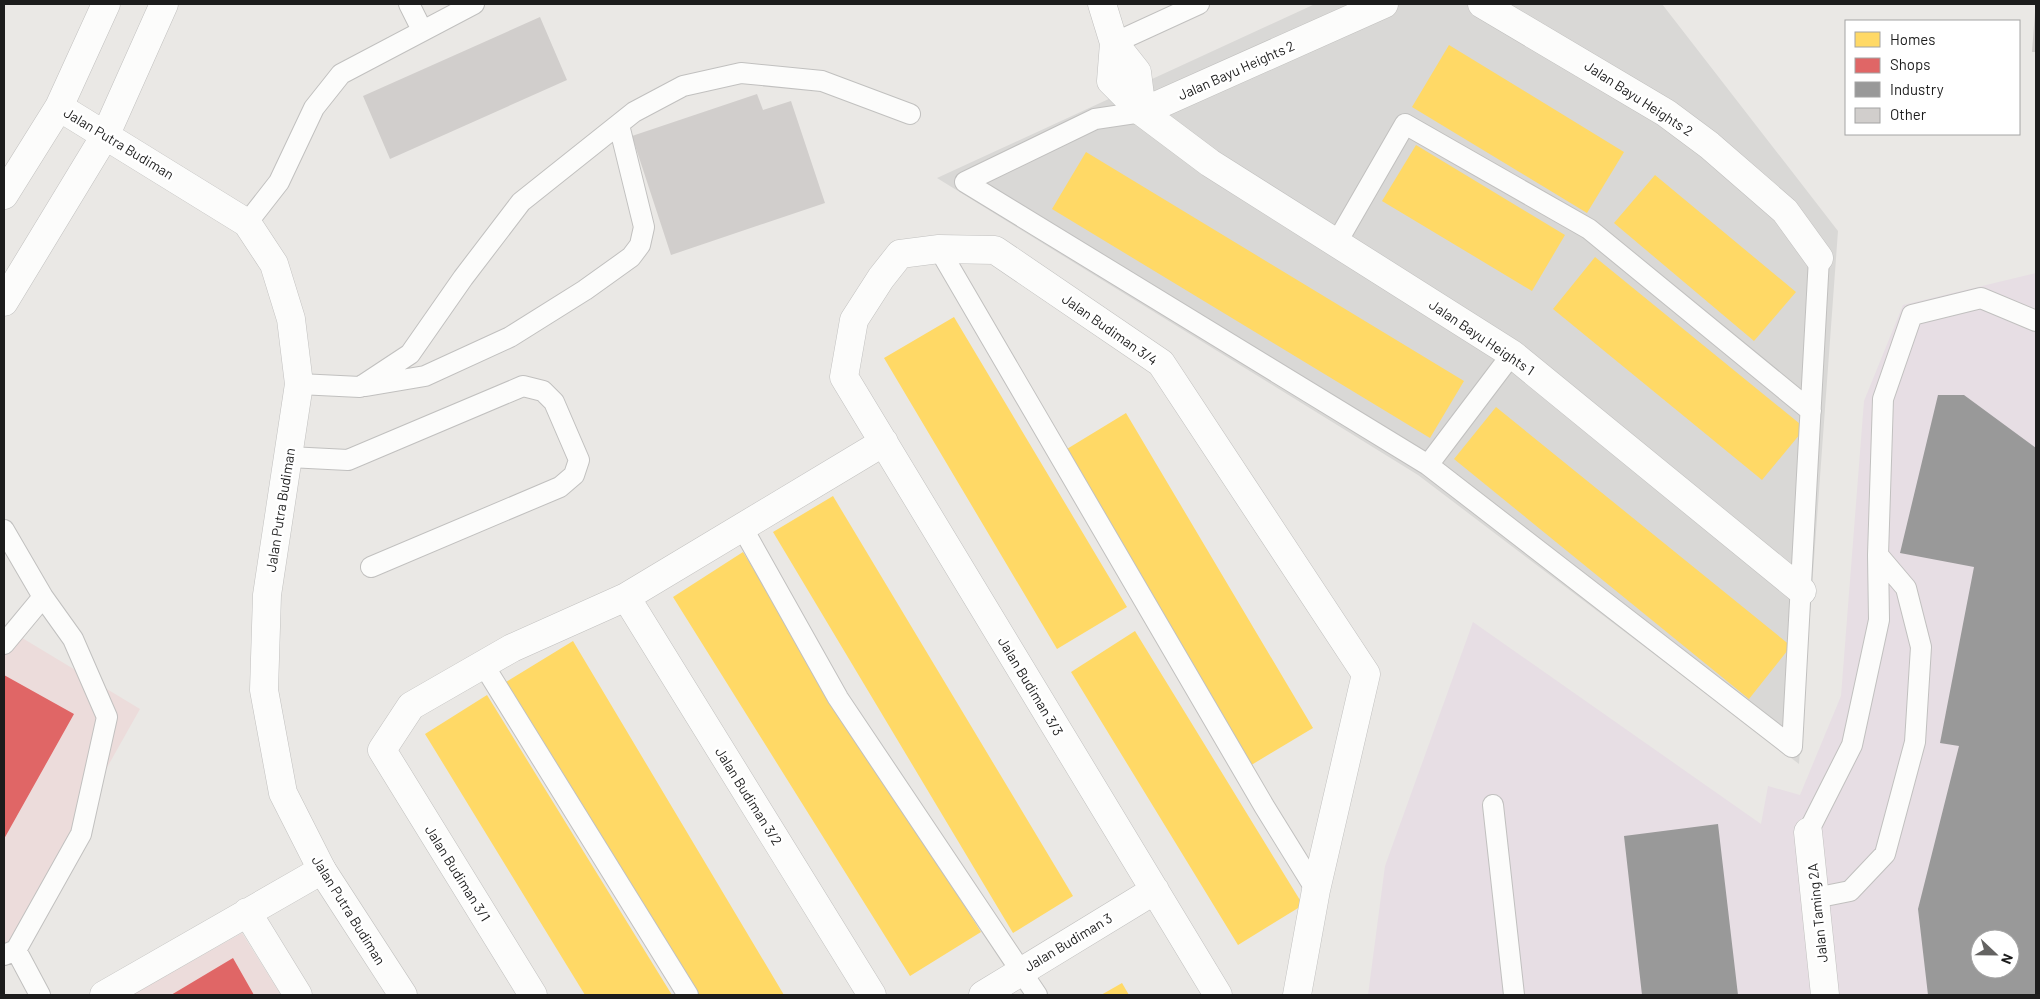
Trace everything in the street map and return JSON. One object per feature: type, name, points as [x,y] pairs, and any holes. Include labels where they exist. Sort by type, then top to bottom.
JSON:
[{"type":"street","points":[[4,195],[59,106],[106,4]]},
{"type":"street","points":[[4,302],[106,134],[164,4]]},
{"type":"street","points":[[1102,4],[1114,43]]},
{"type":"street","name":"Jalan Bayu Heights 2","points":[[1142,112],[1384,4]]},
{"type":"street","name":"Jalan Bayu Heights 2","points":[[1482,4],[1666,113],[1708,145],[1785,211],[1819,258]]},
{"type":"street","name":"Jalan Bayu Heights 1","points":[[1114,43],[1111,81],[1142,112],[1210,163],[1512,354],[1802,591]]},
{"type":"street","name":"Jalan Putra Budiman","points":[[59,106],[247,223],[274,264],[291,319],[299,384],[267,595],[264,690],[283,793],[322,870],[403,995]]},
{"type":"street","name":"Jalan Budiman 3/4","points":[[844,377],[854,320],[880,278],[900,254],[939,249],[995,250],[1161,363],[1366,674],[1316,890]]},
{"type":"street","name":"Jalan Budiman 3/3","points":[[844,377],[1218,995]]},
{"type":"street","points":[[483,664],[512,648],[626,597],[884,442]]},
{"type":"street","name":"Jalan Budiman 3/2","points":[[626,597],[872,995]]},
{"type":"street","name":"Jalan Budiman 3/1","points":[[483,664],[411,706],[382,750],[534,995]]},
{"type":"street","name":"Jalan Taming 2A","points":[[1808,832],[1825,995]]},
{"type":"street","points":[[105,995],[322,870]]},
{"type":"street","name":"Jalan Budiman 3","points":[[983,995],[1155,890]]},
{"type":"street","points":[[1297,995],[1316,890]]},
{"type":"street","points":[[247,912],[298,995]]},
{"type":"lane","points":[[409,4],[422,30]]},
{"type":"lane","points":[[247,223],[279,182],[314,108],[342,74],[474,4]]},
{"type":"lane","points":[[1114,43],[1198,4]]},
{"type":"lane","points":[[360,387],[410,354],[462,278],[521,202],[634,112],[683,86],[741,73],[822,81],[910,114]]},
{"type":"lane","points":[[1142,112],[1095,119],[965,182],[1428,465],[1792,747],[1819,258]]},
{"type":"lane","points":[[1337,242],[1405,124],[1589,230],[1811,410]]},
{"type":"lane","points":[[299,384],[360,387],[425,376],[510,337],[585,290],[631,257],[640,245],[644,227],[619,125]]},
{"type":"lane","points":[[939,249],[1264,806],[1316,890]]},
{"type":"lane","points":[[1808,832],[1852,745],[1879,620],[1878,555],[1883,399],[1912,315],[1981,298],[2036,321]]},
{"type":"lane","points":[[1428,465],[1512,354]]},
{"type":"lane","points":[[289,457],[348,460],[523,386],[543,391],[554,402],[579,460],[574,475],[560,487],[371,567]]},
{"type":"lane","points":[[742,527],[838,698],[1037,995]]},
{"type":"lane","points":[[4,530],[43,596],[73,639],[107,717],[81,834],[10,952],[40,995]]},
{"type":"lane","points":[[1815,898],[1850,891],[1884,854],[1915,742],[1921,647],[1906,588],[1878,555]]},
{"type":"lane","points":[[4,644],[43,596]]},
{"type":"lane","points":[[483,664],[688,995]]},
{"type":"lane","points":[[1493,805],[1514,995]]},
{"type":"shaded area","points":[[1315,4],[1662,4],[1838,231],[1799,764],[1418,475],[937,178]]},
{"type":"shaded area","points":[[2036,273],[2036,995],[1368,995],[1385,866],[1473,622],[1761,824],[1768,786],[1800,795],[1841,696],[1864,401],[1903,305]]},
{"type":"shaded area","points":[[4,627],[140,709],[4,950]]},
{"type":"shaded area","points":[[242,933],[281,995],[132,995]]},
{"type":"building: Homes","points":[[1449,45],[1624,152],[1587,213],[1412,107]]},
{"type":"building: Homes","points":[[1416,145],[1565,235],[1532,291],[1382,201]]},
{"type":"building: Homes","points":[[1086,152],[1464,381],[1430,438],[1052,209]]},
{"type":"building: Homes","points":[[1655,175],[1796,292],[1754,341],[1614,223]]},
{"type":"building: Homes","points":[[1595,257],[1805,428],[1762,480],[1553,309]]},
{"type":"building: Homes","points":[[954,317],[1127,607],[1057,649],[884,358]]},
{"type":"building: Homes","points":[[1496,407],[1791,646],[1749,699],[1454,459]]},
{"type":"building: Homes","points":[[1126,413],[1313,728],[1248,767],[1062,452]]},
{"type":"building: Homes","points":[[833,496],[1073,896],[1013,933],[773,532]]},
{"type":"building: Homes","points":[[743,552],[981,932],[910,976],[673,597]]},
{"type":"building: Homes","points":[[1135,631],[1303,905],[1238,945],[1071,672]]},
{"type":"building: Homes","points":[[573,641],[784,995],[693,995],[506,682]]},
{"type":"building: Homes","points":[[487,695],[672,995],[585,995],[425,734]]},
{"type":"building: Homes","points":[[1122,983],[1129,995],[1101,995]]},
{"type":"building: Shops","points":[[4,675],[74,714],[4,839]]},
{"type":"building: Shops","points":[[233,958],[254,995],[171,995]]},
{"type":"building: Industry","points":[[1938,395],[1964,395],[2036,448],[2036,995],[1928,995],[1918,909],[1959,746],[1940,743],[1974,567],[1900,553]]},
{"type":"building: Industry","points":[[1718,824],[1738,995],[1642,995],[1624,836]]},
{"type":"building: Other","points":[[2035,12],[2036,52],[2032,52]]},
{"type":"building: Other","points":[[540,17],[567,80],[390,159],[363,96]]},
{"type":"building: Other","points":[[757,94],[763,110],[791,101],[825,203],[671,255],[632,136]]}]
